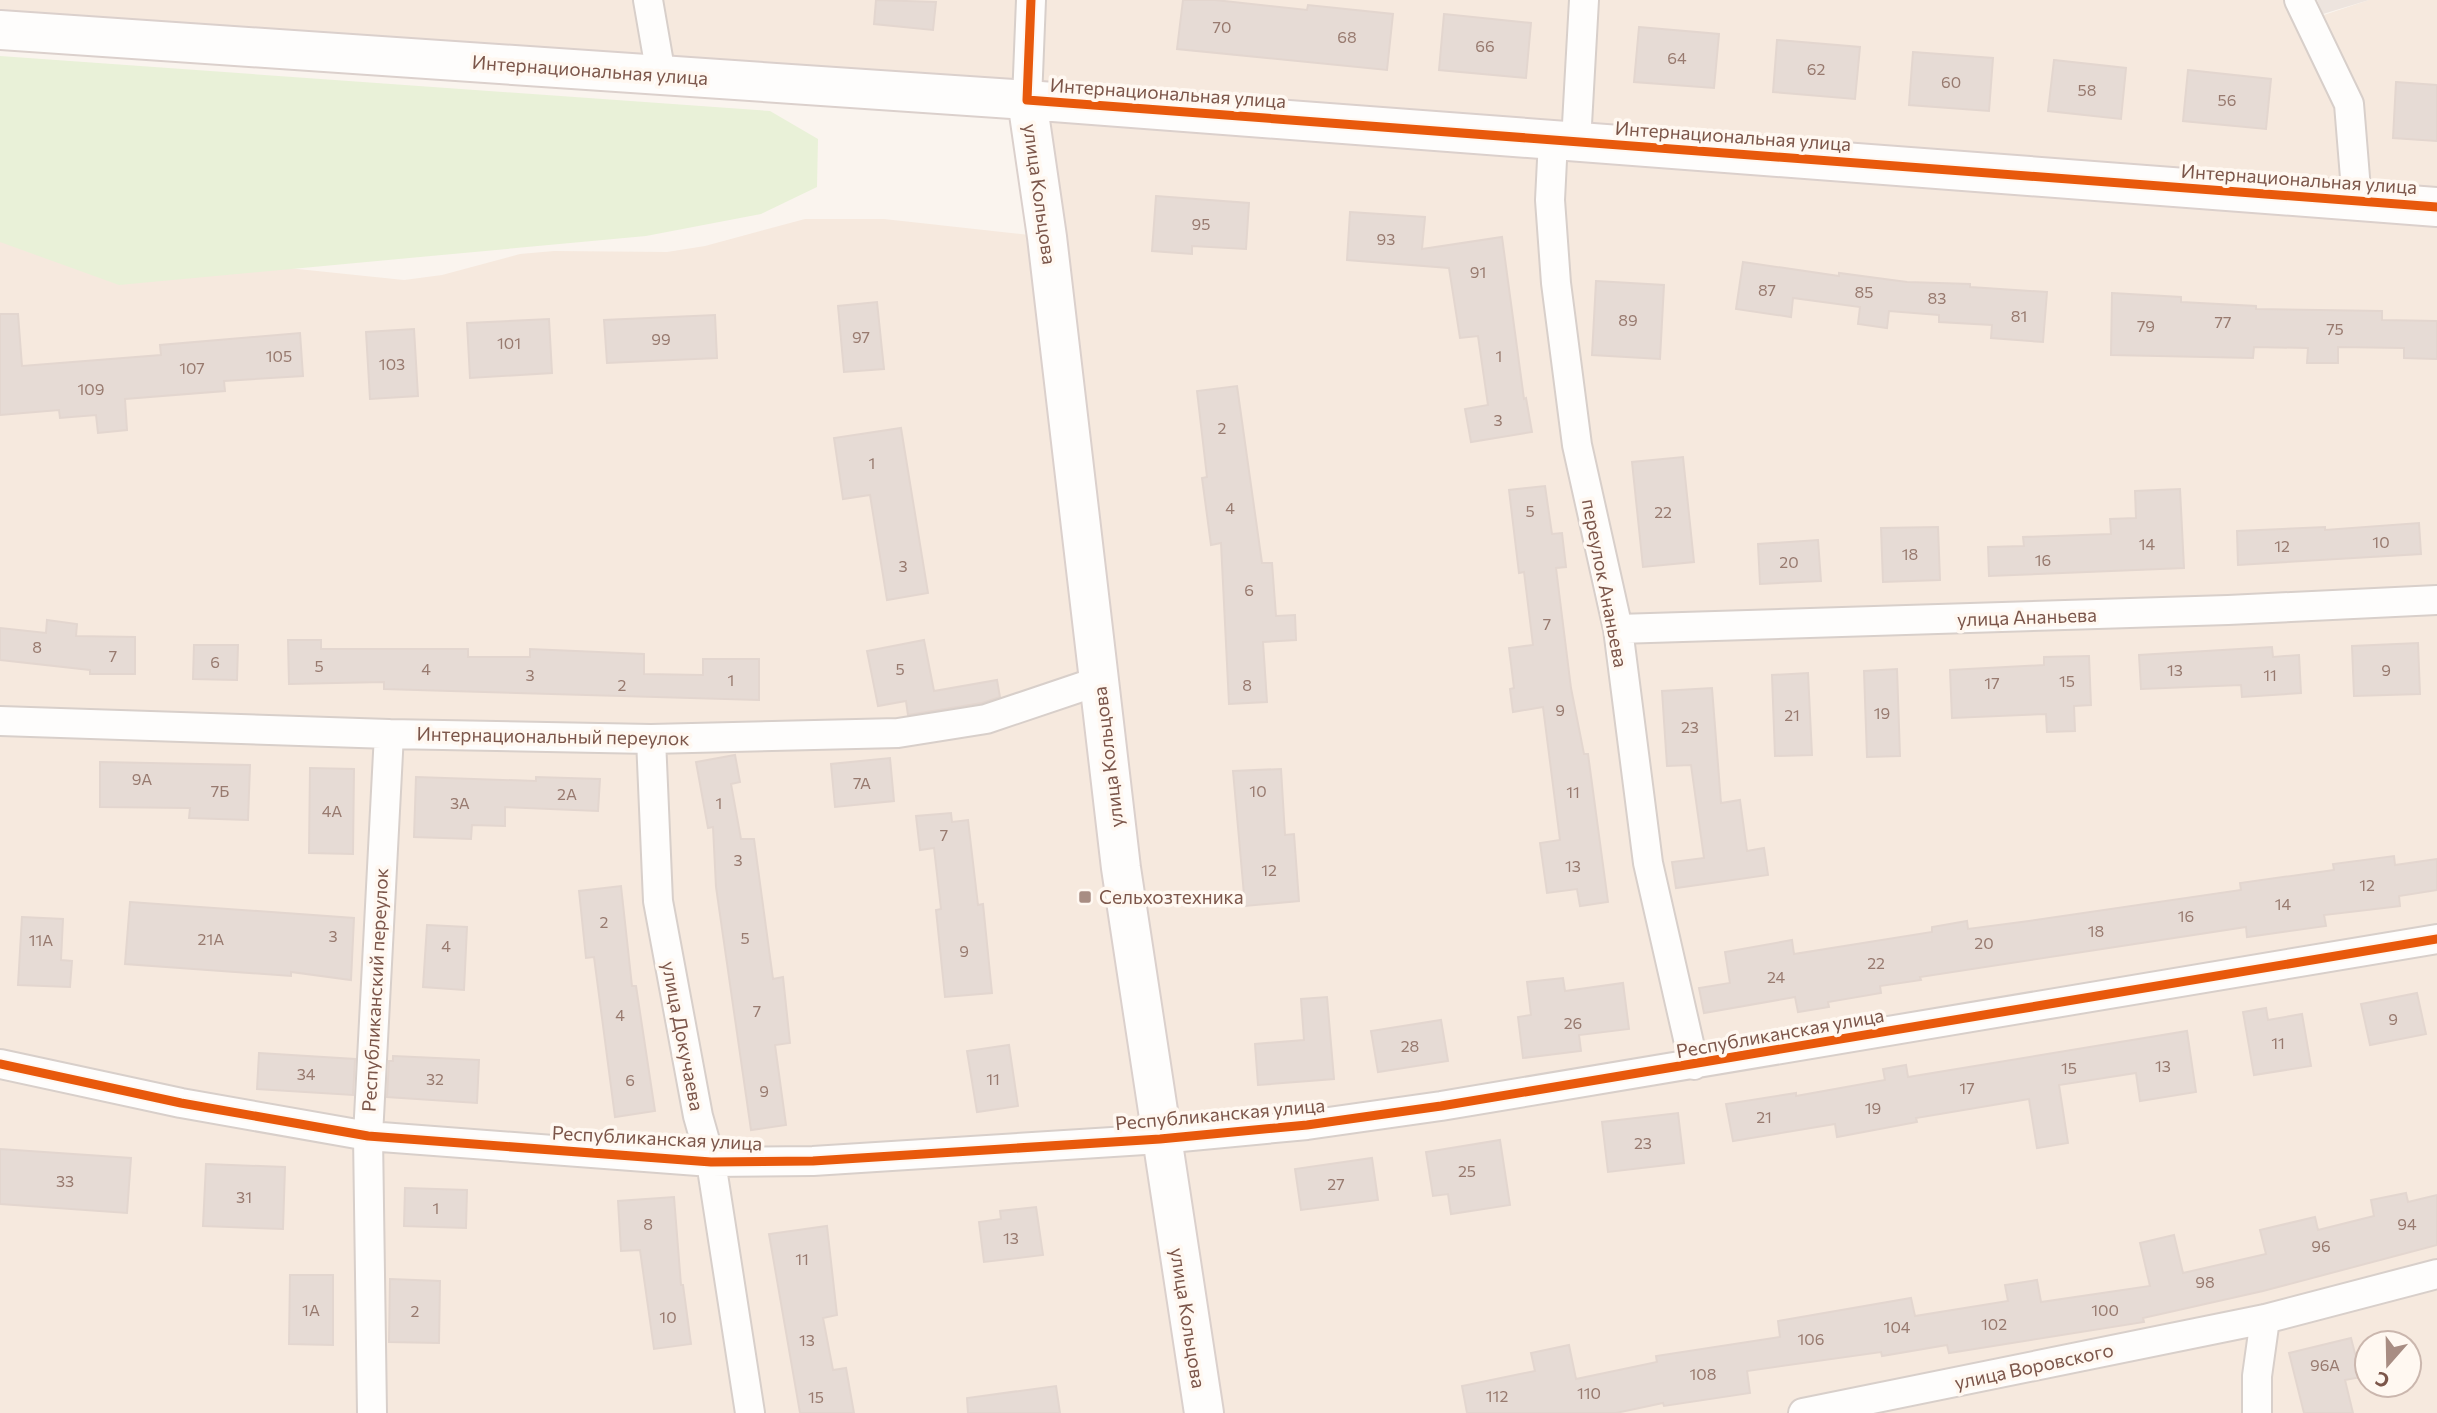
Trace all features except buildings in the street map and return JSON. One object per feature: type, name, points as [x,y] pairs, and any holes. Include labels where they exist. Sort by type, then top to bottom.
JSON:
[{"type":"main road","name":"Интернациональная улица","points":[[0,30],[1027,100],[2437,207]]},
{"type":"main road","name":"улица Кольцова","points":[[1027,100],[1047,237],[1121,868],[1160,1139],[1204,1413]]},
{"type":"street","points":[[648,0],[661,75]]},
{"type":"street","points":[[1027,100],[1031,0]]},
{"type":"street","name":"переулок Ананьева","points":[[1584,0],[1565,141],[1550,200],[1563,347],[1577,445],[1618,629],[1648,863],[1694,1065]]},
{"type":"street","points":[[2299,0],[2348,104],[2357,202]]},
{"type":"street","name":"улица Ананьева","points":[[1618,629],[2214,611],[2437,600]]},
{"type":"street","name":"Интернациональный переулок","points":[[0,721],[389,734],[651,739],[898,733],[986,719],[1098,681]]},
{"type":"street","name":"Республиканский переулок","points":[[372,1413],[368,1136],[389,734]]},
{"type":"street","name":"улица Докучаева","points":[[651,739],[658,901],[698,1116],[712,1162],[750,1413]]},
{"type":"street","name":"Республиканская улица","points":[[0,1064],[181,1103],[368,1136],[712,1162],[813,1161],[1160,1139],[1307,1125],[1694,1065],[2437,939]]},
{"type":"street","name":"улица Воровского","points":[[1803,1413],[2265,1319],[2437,1274]]},
{"type":"street","points":[[2257,1413],[2257,1377],[2265,1319]]},
{"type":"shaded area","points":[[0,0],[2299,0],[2309,20],[2369,0],[2437,0],[2437,1413],[0,1413],[0,238],[404,280],[442,275],[520,254],[554,251],[667,252],[705,246],[805,219],[884,219],[1047,237],[1027,99],[0,30]]},
{"type":"shaded area","points":[[2317,0],[2369,0],[2323,14]]},
{"type":"green space","points":[[0,56],[770,111],[818,139],[817,187],[761,214],[646,236],[119,285],[0,242]]},
{"type":"cycle path","points":[[1031,0],[1027,100],[2437,207]]},
{"type":"cycle path","points":[[0,1064],[181,1103],[368,1136],[711,1162],[813,1161],[1160,1139],[1307,1125],[1441,1106],[2437,939]]},
{"type":"place","name":"Сельхозтехника","points":[[1085,897]]}]
